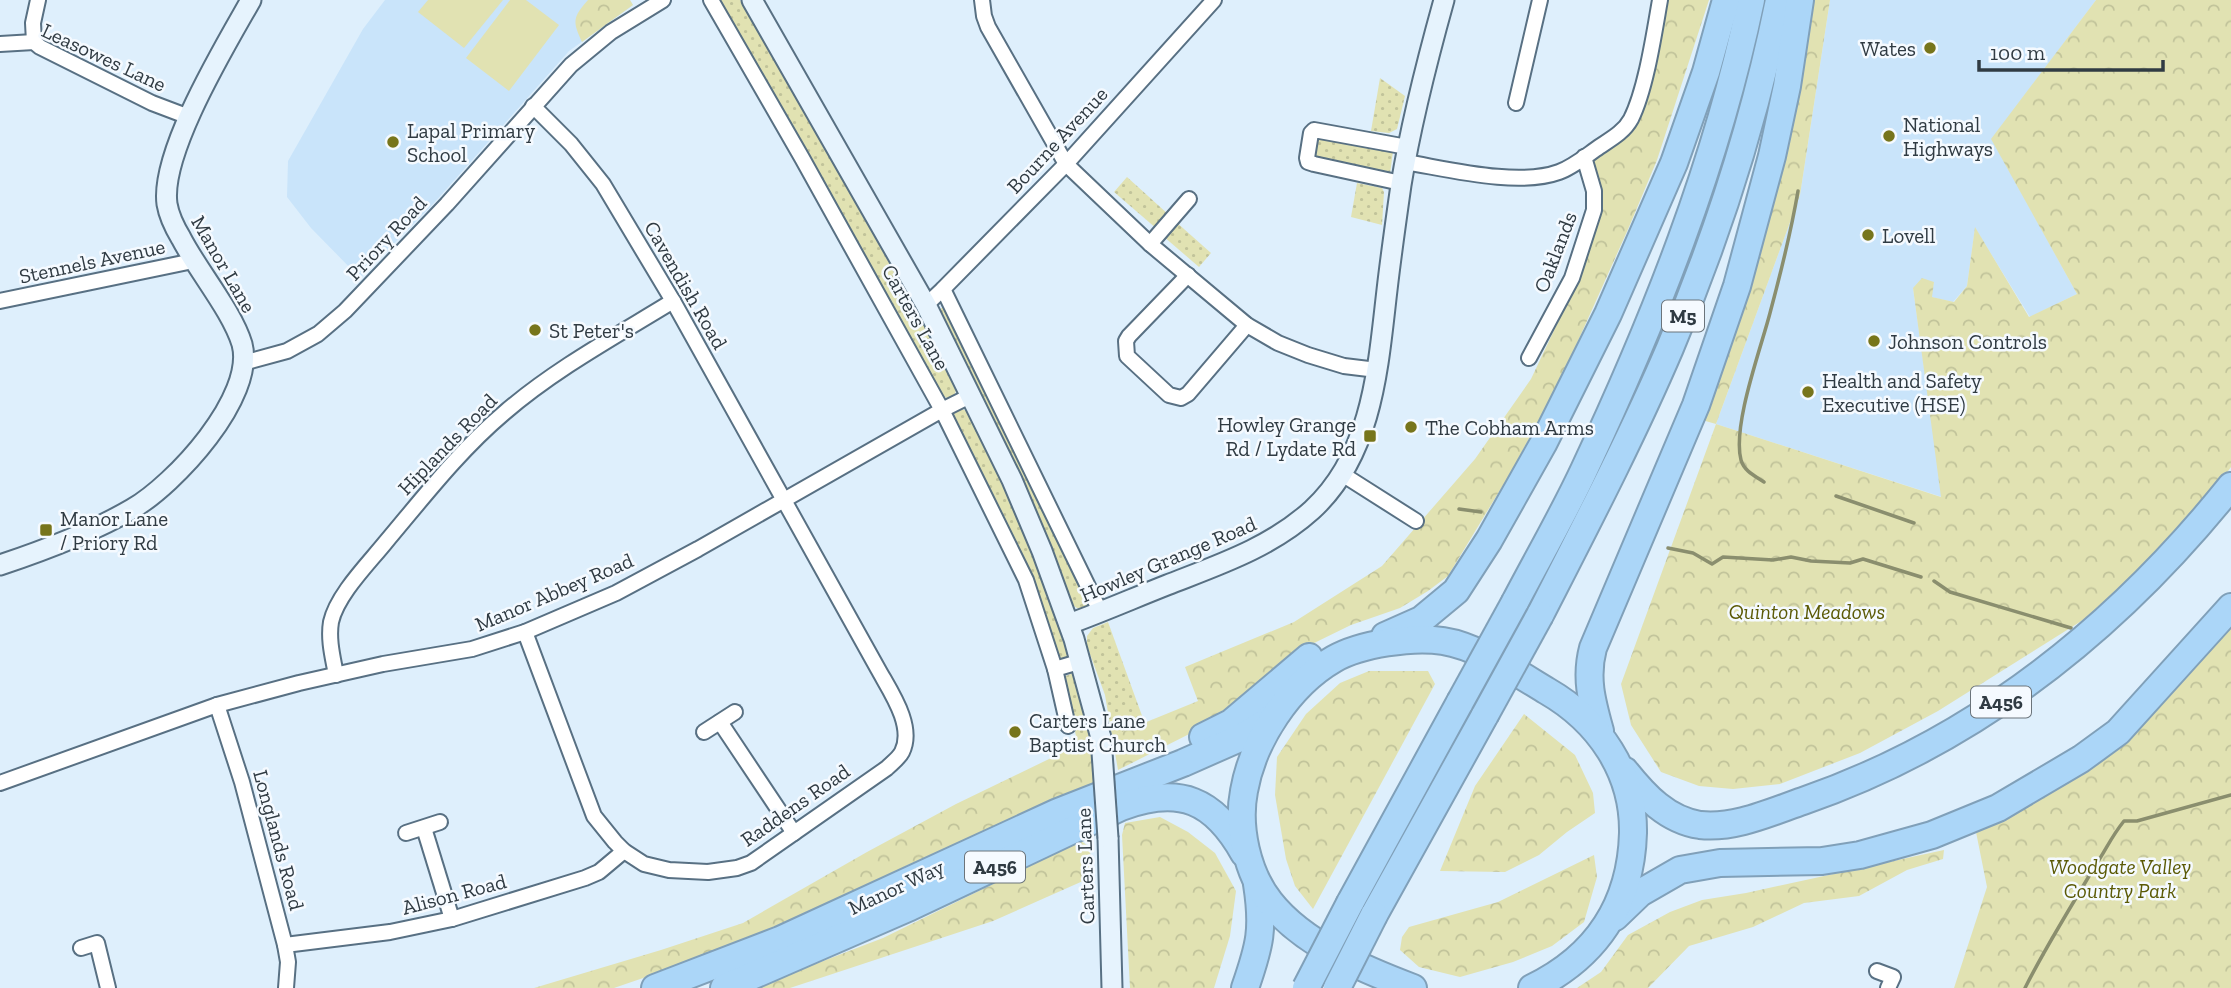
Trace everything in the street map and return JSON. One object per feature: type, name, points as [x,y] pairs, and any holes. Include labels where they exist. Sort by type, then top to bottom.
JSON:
[{"type":"highway","points":[[1245,988],[1259,948],[1262,929],[1242,814],[1243,792],[1252,761],[1282,706],[1317,671],[1336,658],[1421,620],[1456,591],[1489,540],[1543,444],[1608,314],[1674,163],[1706,72],[1726,0]]},
{"type":"highway","name":"M5","points":[[1306,988],[1516,602],[1583,472],[1677,255],[1704,176],[1751,0]]},
{"type":"highway","name":"M5","points":[[1337,988],[1374,915],[1540,615],[1619,459],[1670,350],[1703,266],[1731,183],[1779,0]]},
{"type":"highway","points":[[1602,737],[1590,696],[1588,665],[1592,648],[1696,405],[1737,286],[1787,86],[1800,0]]},
{"type":"highway","name":"A456","points":[[1619,765],[1646,797],[1674,817],[1700,825],[1727,824],[1747,819],[1847,786],[1920,750],[1990,710],[2087,638],[2196,530],[2231,486]]},
{"type":"highway","points":[[1532,988],[1556,976],[1573,963],[1640,894],[1680,870],[1720,863],[1822,861],[1860,855],[1932,835],[1998,808],[2081,759],[2118,732],[2231,607]]},
{"type":"highway","points":[[1058,811],[1231,723],[1301,662],[1318,651],[1341,639],[1408,619],[1434,608]]},
{"type":"highway","points":[[1360,648],[1429,639],[1460,645],[1493,660],[1562,699],[1583,716],[1602,737],[1619,765],[1630,805],[1633,831],[1625,885],[1607,926]]},
{"type":"highway","name":"Manor Way","points":[[655,988],[780,940],[1058,811],[1183,763],[1242,737],[1262,725],[1282,706]]},
{"type":"highway","name":"Manor Way","points":[[724,988],[910,907],[1142,799],[1171,797],[1198,804],[1217,814],[1231,831],[1270,901],[1286,920],[1338,955],[1413,988]]},
{"type":"street","points":[[34,42],[33,23],[38,0]]},
{"type":"street","name":"Manor Lane","points":[[0,565],[91,531],[153,495],[184,466],[224,416],[240,380],[242,344],[232,320],[193,261],[174,226],[167,204],[171,164],[189,117],[251,0]]},
{"type":"street","name":"Priory Road","points":[[243,363],[287,351],[318,334],[345,311],[447,204],[571,65],[611,32],[663,0]]},
{"type":"street","name":"Carters Lane","points":[[710,0],[802,158],[942,410],[1026,580],[1055,669],[1068,726]]},
{"type":"street","name":"Carters Lane","points":[[752,0],[926,305],[972,395],[1012,480],[1069,624],[1082,661],[1101,738],[1108,838],[1112,988]]},
{"type":"street","points":[[982,0],[988,27],[1066,164],[1150,244],[1247,326],[1278,344],[1344,366],[1377,370]]},
{"type":"street","name":"Bourne Avenue","points":[[926,305],[1066,164],[1214,0]]},
{"type":"street","name":"Howley Grange Road","points":[[1069,624],[1241,556],[1272,540],[1311,511],[1342,474],[1366,422],[1377,370],[1406,155],[1444,0]]},
{"type":"street","points":[[1516,103],[1541,0]]},
{"type":"street","points":[[1401,183],[1308,162],[1311,133],[1314,130],[1406,155],[1507,177],[1533,178],[1558,173],[1623,130],[1629,122],[1639,97],[1660,0]]},
{"type":"street","name":"Leasowes Lane","points":[[0,44],[34,42],[152,103],[189,117]]},
{"type":"street","name":"Cavendish Road","points":[[533,106],[571,144],[603,184],[673,301],[783,500]]},
{"type":"street","name":"Oaklands","points":[[1529,358],[1572,278],[1594,210],[1594,191],[1584,157]]},
{"type":"street","points":[[1150,244],[1189,199]]},
{"type":"street","name":"Stennels Avenue","points":[[0,301],[193,261]]},
{"type":"street","points":[[1188,275],[1126,341],[1127,356],[1169,394],[1181,398],[1188,394],[1247,326]]},
{"type":"street","name":"Carters Lane","points":[[943,289],[1101,613]]},
{"type":"street","name":"Hiplands Road","points":[[336,675],[331,647],[331,622],[336,611],[350,587],[443,474],[503,413],[545,380],[673,301]]},
{"type":"street","name":"Manor Abbey Road","points":[[0,783],[217,705],[383,664],[472,649],[525,632],[616,593],[972,395]]},
{"type":"street","points":[[1342,474],[1416,521]]},
{"type":"street","name":"Raddens Road","points":[[525,632],[594,816],[624,851],[644,864],[687,872],[737,868],[751,863],[887,768],[901,754],[906,742],[900,712],[783,500]]},
{"type":"street","points":[[1055,669],[1082,661]]},
{"type":"street","name":"Longlands Road","points":[[217,705],[242,782],[285,945],[288,962],[286,988]]},
{"type":"street","points":[[704,732],[735,712]]},
{"type":"street","points":[[720,722],[794,833]]},
{"type":"street","points":[[407,833],[440,822]]},
{"type":"street","points":[[424,828],[452,919]]},
{"type":"street","name":"Alison Road","points":[[285,945],[390,932],[452,919],[585,878],[599,872],[624,851]]},
{"type":"street","points":[[81,948],[103,942],[108,988]]},
{"type":"street","points":[[1877,971],[1893,977],[1888,988]]},
{"type":"shaded area","name":"Lapal Primary School","points":[[385,0],[630,0],[633,5],[569,51],[434,203],[360,278],[311,228],[287,197],[288,161],[363,29]]},
{"type":"shaded area","points":[[1830,0],[2096,0],[1992,139],[2077,294],[2030,317],[1975,228],[1967,286],[1953,302],[1931,297],[1934,282],[1913,288],[1942,497],[1716,424],[1800,195]]},
{"type":"green space","points":[[428,0],[503,0],[464,48],[418,12]]},
{"type":"green space","points":[[510,0],[526,0],[559,25],[509,91],[466,58]]},
{"type":"green space","points":[[588,0],[630,0],[633,5],[582,42],[576,20]]},
{"type":"green space","points":[[718,0],[740,0],[746,9],[958,385],[954,396],[947,398],[941,395]]},
{"type":"green space","points":[[1664,0],[1709,0],[1657,160],[1561,379],[1511,472],[1448,576],[1400,608],[1351,625],[1308,646],[1213,722],[1118,770],[1112,736],[1198,701],[1185,667],[1294,622],[1382,566],[1475,459],[1531,379],[1575,286],[1599,205],[1594,156],[1632,126]]},
{"type":"green space","points":[[1761,0],[1767,0],[1728,153],[1691,262],[1632,408],[1531,608],[1525,605],[1558,544]]},
{"type":"green space","points":[[1813,0],[1830,0],[1800,195],[1716,424],[1702,420]]},
{"type":"green space","name":"Quinton Meadows","points":[[2096,0],[2231,0],[2231,467],[2199,511],[2118,598],[1938,711],[1860,753],[1780,784],[1733,789],[1699,786],[1661,772],[1631,725],[1621,684],[1716,424],[1941,497],[1913,288],[1922,278],[1934,282],[1932,297],[1954,302],[1967,286],[1975,227],[2029,317],[2077,294],[1991,139]]},
{"type":"green space","points":[[1380,78],[1405,96],[1397,129],[1389,133],[1371,131]]},
{"type":"green space","points":[[1320,136],[1393,151],[1390,174],[1315,159],[1312,154],[1315,139]]},
{"type":"green space","points":[[1127,177],[1169,215],[1157,229],[1114,192]]},
{"type":"green space","points":[[1357,183],[1382,188],[1382,225],[1351,217]]},
{"type":"green space","points":[[1175,221],[1211,253],[1199,267],[1163,236]]},
{"type":"green space","points":[[945,305],[1090,601],[1087,607],[1079,609],[1068,600],[937,312]]},
{"type":"green space","points":[[962,409],[973,414],[1012,503],[1070,656],[1067,661],[1060,661],[1056,657],[952,418],[952,413]]},
{"type":"green space","points":[[1108,622],[1145,724],[1112,736],[1105,695],[1087,646],[1087,636],[1093,628]]},
{"type":"green space","name":"Woodgate Valley Country Park","points":[[2231,624],[2231,988],[1954,988],[1987,887],[1976,832],[2094,767],[2196,666]]},
{"type":"green space","points":[[1369,671],[1428,671],[1435,684],[1313,909],[1295,886],[1286,859],[1275,795],[1277,757],[1306,714],[1340,683]]},
{"type":"green space","points":[[1073,673],[1077,677],[1090,742],[1078,745],[1063,677]]},
{"type":"green space","points":[[1524,714],[1575,755],[1593,793],[1595,813],[1539,855],[1505,872],[1440,871],[1475,786]]},
{"type":"green space","points":[[1090,742],[1095,783],[908,865],[751,941],[614,988],[534,988],[743,923],[956,804],[1078,745]]},
{"type":"green space","points":[[1160,817],[1188,832],[1215,853],[1236,891],[1230,936],[1214,988],[1130,988],[1122,835],[1125,823]]},
{"type":"green space","points":[[1081,841],[1090,847],[1091,869],[1083,881],[993,921],[790,988],[753,988],[883,938]]},
{"type":"green space","points":[[1944,850],[1943,859],[1907,870],[1859,896],[1804,903],[1753,927],[1689,946],[1648,988],[1577,988],[1601,972],[1628,935],[1670,912],[1702,900]]},
{"type":"green space","points":[[1594,855],[1597,877],[1584,922],[1552,946],[1513,962],[1460,977],[1419,967],[1400,950],[1402,937],[1409,927],[1498,902]]},
{"type":"waterway","points":[[1764,482],[1742,464],[1740,428],[1782,267],[1798,191]]},
{"type":"waterway","points":[[1836,496],[1914,523]]},
{"type":"waterway","points":[[1459,509],[1481,512]]},
{"type":"waterway","points":[[1668,548],[1693,553],[1712,564],[1723,557],[1773,560],[1791,557],[1850,563],[1863,559],[1921,577]]},
{"type":"waterway","points":[[1934,581],[1950,592],[2071,628]]},
{"type":"waterway","points":[[2025,988],[2124,821],[2137,821],[2231,795]]},
{"type":"place","name":"Wates","points":[[1930,48]]},
{"type":"place","name":"National Highways","points":[[1889,136]]},
{"type":"place","name":"Lapal Primary School","points":[[393,142]]},
{"type":"place","name":"Lovell","points":[[1868,235]]},
{"type":"place","name":"St Peter's","points":[[535,330]]},
{"type":"place","name":"Johnson Controls","points":[[1874,341]]},
{"type":"place","name":"Health and Safety Executive (HSE)","points":[[1808,392]]},
{"type":"place","name":"The Cobham Arms","points":[[1411,427]]},
{"type":"place","name":"Howley Grange Rd / Lydate Rd","points":[[1370,436]]},
{"type":"place","name":"Manor Lane / Priory Rd","points":[[46,530]]},
{"type":"place","name":"Carters Lane Baptist Church","points":[[1015,732]]}]
